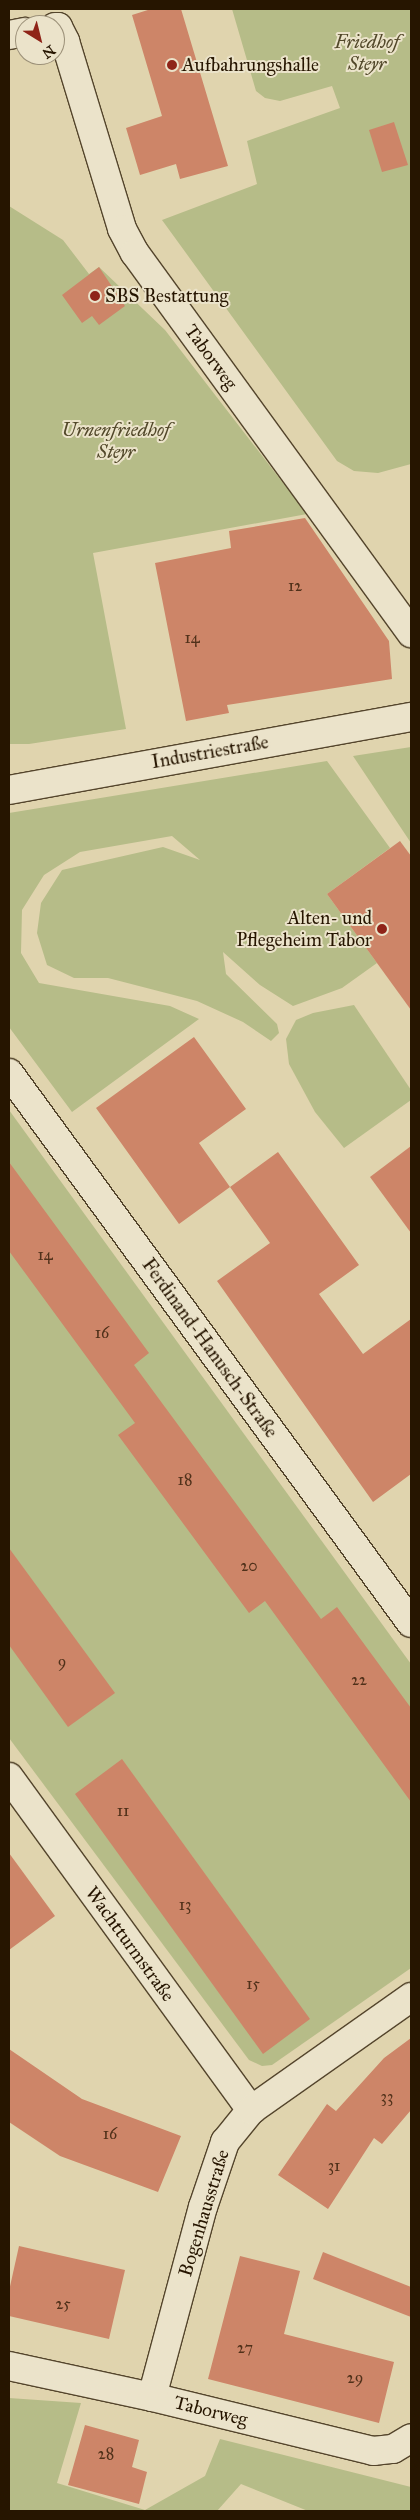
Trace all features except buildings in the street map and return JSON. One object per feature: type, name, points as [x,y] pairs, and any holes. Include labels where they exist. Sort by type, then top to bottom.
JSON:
[{"type":"street","name":"Taborweg","points":[[65,44],[122,229],[135,253],[411,633]]},
{"type":"street","name":"Industriestraße","points":[[9,790],[411,717]]},
{"type":"street","name":"Ferdinand-Hanusch-Straße","points":[[9,1073],[411,1623]]},
{"type":"street","name":"Wachtturmstraße","points":[[9,1777],[251,2110]]},
{"type":"street","name":"Bogenhausstraße","points":[[152,2396],[203,2207],[225,2142],[251,2110],[411,1997]]},
{"type":"street","name":"Taborweg","points":[[9,2366],[152,2396],[373,2451],[393,2449],[411,2438]]},
{"type":"green space","name":"Friedhof Steyr","points":[[232,9],[411,9],[411,464],[378,473],[354,471],[337,461],[162,220],[257,184],[247,141],[340,108],[332,86],[280,101],[265,98],[256,91]]},
{"type":"green space","name":"Urnenfriedhof Steyr","points":[[9,206],[63,240],[89,274],[99,267],[165,330],[307,514],[93,553],[126,729],[29,744],[9,744]]},
{"type":"green space","points":[[411,747],[411,843],[353,756]]},
{"type":"green space","points":[[327,761],[390,848],[327,894],[377,963],[342,988],[293,1006],[260,985],[223,952],[226,974],[277,1024],[279,1033],[271,1041],[243,1022],[197,1001],[108,978],[74,978],[47,965],[37,933],[41,903],[62,870],[163,847],[200,860],[172,836],[80,852],[44,875],[22,910],[21,953],[39,983],[170,1006],[199,1019],[72,1112],[9,1027],[9,813]]},
{"type":"green space","points":[[354,1005],[411,1090],[411,1100],[344,1148],[315,1112],[289,1064],[286,1039],[296,1020],[313,1013]]},
{"type":"green space","points":[[9,1110],[411,1664],[411,1968],[272,2065],[262,2066],[249,2060],[9,1738]]},
{"type":"green space","points":[[9,2398],[81,2403],[57,2483],[145,2510],[205,2476],[220,2439],[411,2487],[411,2511],[308,2511],[241,2484],[217,2511],[9,2511]]},
{"type":"place","name":"Aufbahrungshalle","points":[[172,65]]},
{"type":"place","name":"SBS Bestattung","points":[[95,296]]},
{"type":"place","name":"Alten- und Pflegeheim Tabor","points":[[382,929]]}]
